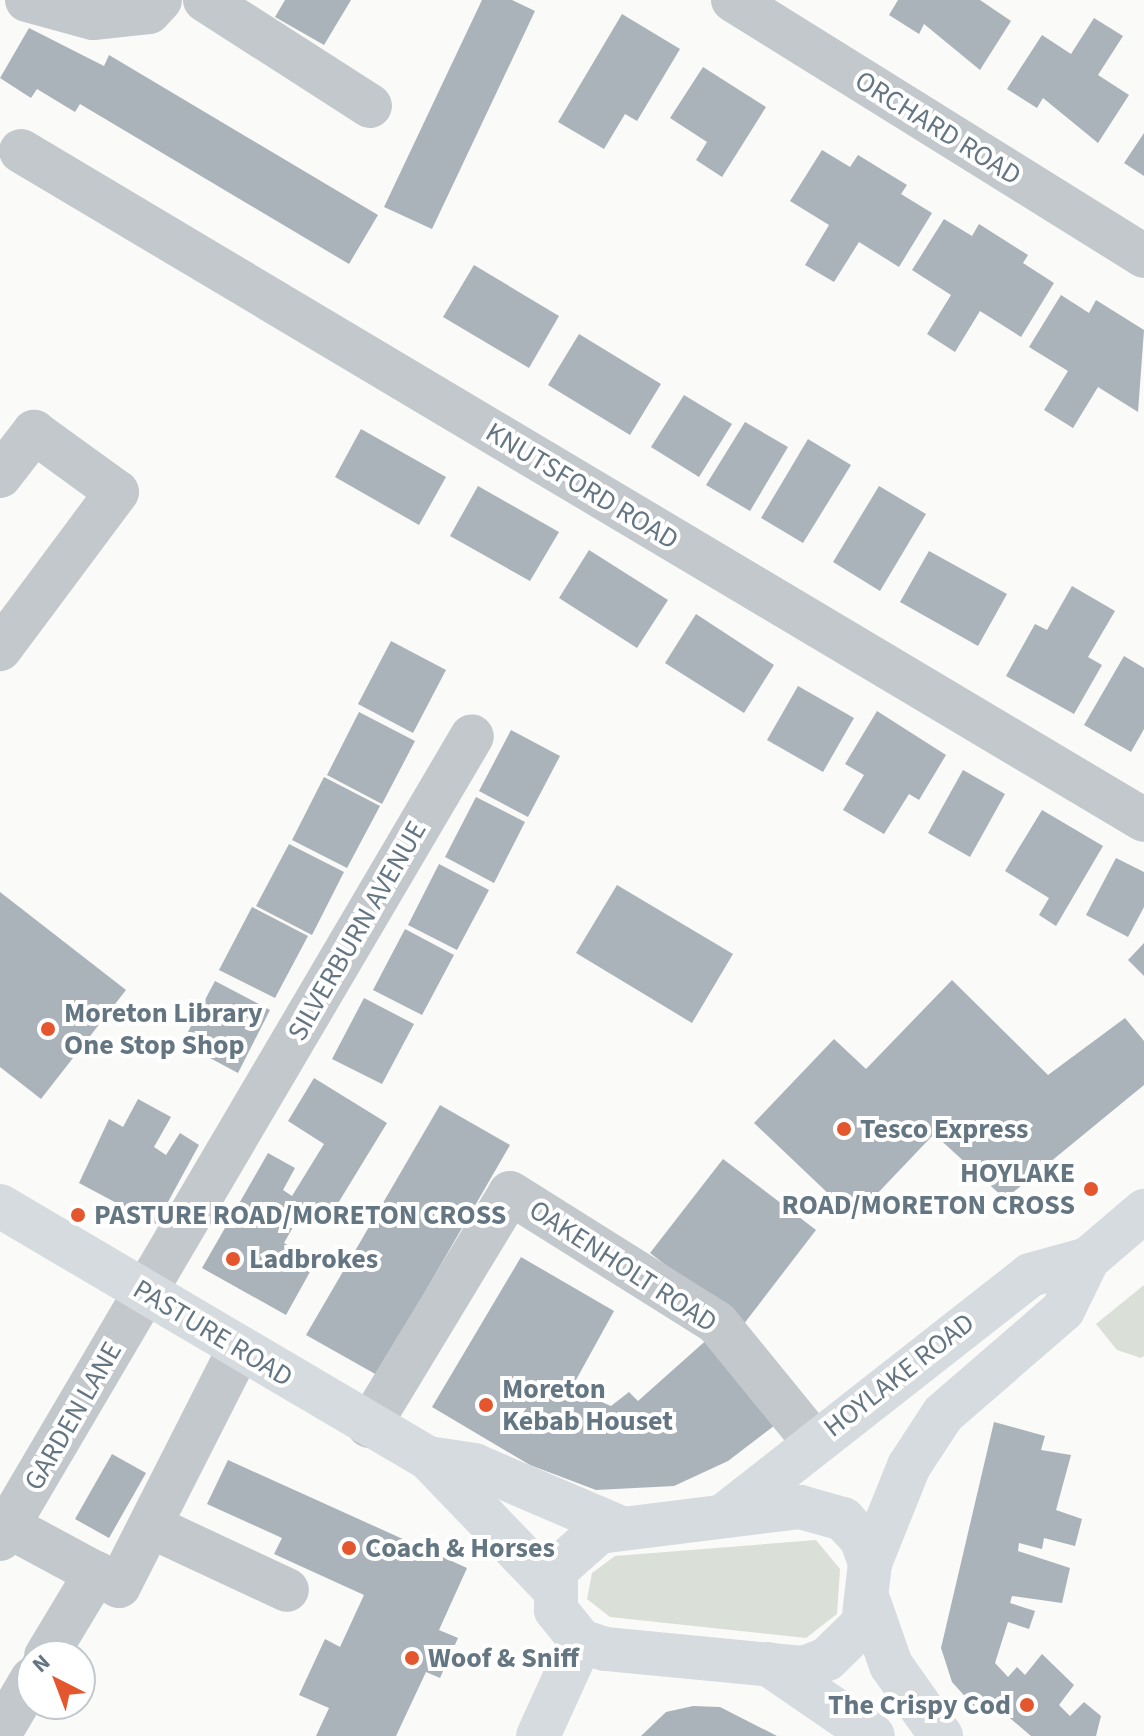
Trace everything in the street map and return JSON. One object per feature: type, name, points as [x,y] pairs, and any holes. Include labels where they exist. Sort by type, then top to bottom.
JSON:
[{"type":"main road","name":"HOYLAKE ROAD","points":[[581,1641],[803,1668],[827,1659],[848,1646],[909,1466],[943,1414],[1063,1310],[1088,1259],[1144,1211]]},
{"type":"main road","name":"PASTURE ROAD","points":[[4,1217],[146,1292],[428,1458],[552,1587]]},
{"type":"main road","name":"HOYLAKE ROAD","points":[[723,1516],[1030,1275],[1088,1259]]},
{"type":"main road","name":"PASTURE ROAD","points":[[428,1458],[474,1465],[621,1528]]},
{"type":"main road","points":[[538,1736],[581,1641],[556,1610],[552,1587],[569,1552],[621,1528],[723,1516],[824,1511],[861,1538],[891,1665],[941,1736]]},
{"type":"main road","points":[[768,1664],[873,1736]]},
{"type":"street","points":[[27,0],[93,18],[149,12],[160,0]]},
{"type":"street","points":[[205,0],[370,106]]},
{"type":"street","name":"ORCHARD ROAD","points":[[733,0],[1144,256]]},
{"type":"street","name":"KNUTSFORD ROAD","points":[[21,151],[1144,820]]},
{"type":"street","points":[[0,476],[34,432],[117,492],[0,649]]},
{"type":"street","name":"SILVERBURN AVENUE","points":[[146,1292],[472,736]]},
{"type":"street","name":"OAKENHOLT ROAD","points":[[369,1426],[510,1193],[717,1323],[814,1442]]},
{"type":"street","name":"GARDEN LANE","points":[[4,1532],[146,1292]]},
{"type":"street","points":[[4,1532],[119,1586],[240,1348]]},
{"type":"street","points":[[150,1526],[287,1590]]},
{"type":"street","points":[[56,1640],[96,1573]]},
{"type":"street","points":[[0,1733],[16,1706]]},
{"type":"shaded area","points":[[1144,1285],[1144,1356],[1141,1358],[1117,1350],[1096,1324]]},
{"type":"shaded area","points":[[816,1540],[840,1569],[837,1614],[806,1638],[610,1617],[587,1599],[592,1573],[615,1556]]},
{"type":"building","points":[[285,0],[351,0],[324,45],[275,17]]},
{"type":"building","points":[[482,0],[512,0],[535,11],[432,229],[384,207]]},
{"type":"building","points":[[898,0],[980,0],[1011,21],[980,70],[924,24],[919,34],[889,15]]},
{"type":"building","points":[[622,14],[680,49],[637,121],[625,114],[604,149],[558,122]]},
{"type":"building","points":[[1094,18],[1123,36],[1098,75],[1129,95],[1098,143],[1043,98],[1037,108],[1007,89],[1042,35],[1071,54]]},
{"type":"building","points":[[29,28],[104,66],[109,55],[378,215],[349,264],[80,104],[75,112],[37,89],[31,98],[0,78]]},
{"type":"building","points":[[703,67],[766,107],[722,177],[696,160],[707,142],[670,118]]},
{"type":"building","points":[[1144,133],[1144,176],[1124,163]]},
{"type":"building","points":[[822,150],[850,167],[858,155],[907,185],[901,194],[932,213],[899,267],[859,242],[834,282],[805,265],[829,225],[790,201]]},
{"type":"building","points":[[944,219],[972,236],[979,224],[1028,255],[1023,263],[1054,283],[1021,337],[980,311],[955,352],[927,334],[951,295],[912,270]]},
{"type":"building","points":[[474,265],[559,316],[529,368],[443,317]]},
{"type":"building","points":[[1061,295],[1089,313],[1096,300],[1144,330],[1138,412],[1098,387],[1073,428],[1044,410],[1068,371],[1029,347]]},
{"type":"building","points":[[579,334],[661,384],[630,435],[548,385]]},
{"type":"building","points":[[684,395],[732,424],[699,477],[651,447]]},
{"type":"building","points":[[745,422],[788,447],[750,511],[706,485]]},
{"type":"building","points":[[361,429],[446,477],[419,525],[335,477]]},
{"type":"building","points":[[808,439],[851,465],[803,543],[761,518]]},
{"type":"building","points":[[478,486],[559,532],[530,581],[450,536]]},
{"type":"building","points":[[879,486],[926,514],[880,591],[833,562]]},
{"type":"building","points":[[589,550],[668,600],[637,648],[559,598]]},
{"type":"building","points":[[929,551],[1007,594],[978,646],[900,602]]},
{"type":"building","points":[[1072,586],[1115,611],[1088,657],[1102,665],[1074,714],[1006,676],[1035,624],[1047,630]]},
{"type":"building","points":[[696,614],[774,665],[744,713],[665,663]]},
{"type":"building","points":[[391,641],[446,670],[413,733],[358,704]]},
{"type":"building","points":[[1124,656],[1144,668],[1144,729],[1131,752],[1084,725]]},
{"type":"building","points":[[798,686],[854,718],[823,772],[767,740]]},
{"type":"building","points":[[877,711],[946,755],[919,800],[909,794],[884,834],[843,810],[864,775],[845,764]]},
{"type":"building","points":[[359,712],[415,741],[382,804],[327,775]]},
{"type":"building","points":[[511,730],[560,756],[528,817],[479,791]]},
{"type":"building","points":[[963,770],[1005,794],[970,857],[928,833]]},
{"type":"building","points":[[324,777],[380,806],[347,868],[292,840]]},
{"type":"building","points":[[476,797],[525,822],[494,883],[445,857]]},
{"type":"building","points":[[1042,810],[1103,846],[1056,926],[1039,915],[1049,898],[1005,871]]},
{"type":"building","points":[[289,844],[344,872],[312,935],[256,906]]},
{"type":"building","points":[[1116,858],[1144,872],[1144,907],[1128,937],[1086,915]]},
{"type":"building","points":[[439,864],[489,890],[457,950],[408,925]]},
{"type":"building","points":[[617,885],[733,954],[692,1023],[576,953]]},
{"type":"building","name":"Moreton Library One Stop Shop","points":[[0,892],[126,990],[41,1099],[0,1067]]},
{"type":"building","points":[[252,907],[308,936],[275,998],[219,970]]},
{"type":"building","points":[[405,929],[454,955],[422,1015],[373,990]]},
{"type":"building","points":[[1144,943],[1144,976],[1128,960]]},
{"type":"building","points":[[952,980],[1048,1075],[1125,1018],[1144,1041],[1144,1085],[1005,1199],[934,1134],[854,1218],[754,1123],[834,1039],[866,1069]]},
{"type":"building","points":[[215,981],[270,1010],[238,1073],[182,1043]]},
{"type":"building","points":[[364,998],[414,1024],[382,1084],[332,1059]]},
{"type":"building","points":[[314,1078],[387,1123],[329,1218],[306,1204],[284,1243],[316,1261],[286,1315],[202,1268],[268,1153],[295,1168],[283,1190],[292,1196],[324,1144],[288,1121]]},
{"type":"building","points":[[138,1099],[171,1117],[154,1147],[166,1155],[180,1133],[199,1145],[156,1224],[79,1183],[109,1119],[123,1127]]},
{"type":"building","points":[[440,1105],[510,1145],[377,1375],[306,1335]]},
{"type":"building","points":[[723,1159],[816,1230],[743,1325],[650,1253]]},
{"type":"building","points":[[521,1257],[614,1311],[571,1389],[611,1406],[629,1392],[638,1401],[711,1336],[783,1419],[728,1461],[674,1486],[596,1490],[530,1465],[432,1407]]},
{"type":"building","points":[[994,1422],[1045,1436],[1041,1450],[1071,1455],[1056,1510],[1082,1519],[1075,1546],[1044,1538],[1042,1549],[1019,1543],[1018,1551],[1070,1568],[1062,1603],[1012,1596],[1010,1603],[1035,1611],[1029,1629],[1008,1622],[995,1663],[1008,1677],[1017,1667],[1025,1675],[1042,1654],[1074,1685],[1059,1705],[1070,1716],[1084,1702],[1101,1716],[1096,1736],[1031,1736],[991,1702],[980,1713],[952,1682],[941,1648]]},
{"type":"building","points":[[112,1454],[146,1473],[109,1538],[75,1519]]},
{"type":"building","points":[[228,1460],[467,1568],[439,1630],[458,1638],[440,1678],[426,1672],[396,1736],[316,1736],[329,1708],[299,1695],[325,1639],[340,1647],[364,1595],[274,1554],[282,1538],[207,1504]]},
{"type":"building","points":[[693,1706],[720,1707],[777,1736],[641,1736],[666,1712]]},
{"type":"place","name":"Moreton Library One Stop Shop","points":[[48,1029]]},
{"type":"place","name":"Tesco Express","points":[[844,1129]]},
{"type":"place","name":"HOYLAKE ROAD/MORETON CROSS","points":[[1091,1189]]},
{"type":"place","name":"PASTURE ROAD/MORETON CROSS","points":[[78,1215]]},
{"type":"place","name":"Ladbrokes","points":[[233,1259]]},
{"type":"place","name":"Moreton Kebab Houset","points":[[486,1405]]},
{"type":"place","name":"Coach & Horses","points":[[349,1548]]},
{"type":"place","name":"Woof & Sniff","points":[[412,1658]]},
{"type":"place","name":"The Crispy Cod","points":[[1027,1705]]}]
